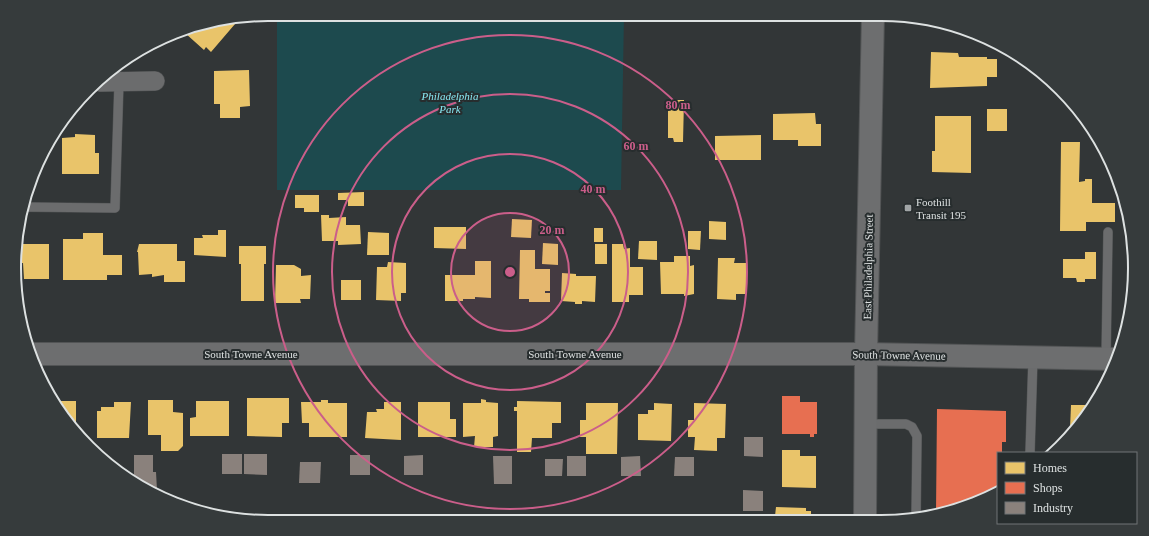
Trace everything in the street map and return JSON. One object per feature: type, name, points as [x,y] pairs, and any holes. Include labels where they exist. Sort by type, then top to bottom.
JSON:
[{"type":"street","name":"East Philadelphia Street","points":[[865,515],[866,354],[873,21]]},
{"type":"street","points":[[105,82],[155,81]]},
{"type":"street","name":"South Towne Avenue","points":[[37,354],[866,354],[1111,359]]},
{"type":"lane","points":[[28,207],[115,208],[119,82]]},
{"type":"lane","points":[[1108,232],[1112,355]]},
{"type":"lane","points":[[1030,452],[1033,358]]},
{"type":"lane","points":[[866,424],[906,424],[912,427],[917,436],[916,512]]},
{"type":"green space","name":"Philadelphia Park","points":[[277,21],[624,21],[621,190],[277,190]]},
{"type":"building: Homes","points":[[235,24],[211,52],[206,47],[204,50],[187,35],[204,29]]},
{"type":"building: Homes","points":[[931,52],[958,53],[959,57],[987,57],[987,59],[997,59],[997,77],[987,77],[987,86],[930,88]]},
{"type":"building: Homes","points":[[249,70],[250,106],[240,107],[240,118],[220,118],[220,104],[214,104],[214,71]]},
{"type":"building: Homes","points":[[668,100],[684,100],[683,142],[674,142],[673,138],[668,138]]},
{"type":"building: Homes","points":[[987,109],[1007,109],[1007,131],[987,131]]},
{"type":"building: Homes","points":[[815,113],[816,124],[821,124],[821,146],[798,146],[798,140],[773,140],[773,114]]},
{"type":"building: Homes","points":[[935,116],[971,116],[971,173],[932,172],[932,151],[935,151]]},
{"type":"building: Homes","points":[[75,134],[95,135],[95,153],[99,153],[99,174],[62,174],[62,138],[75,137]]},
{"type":"building: Homes","points":[[761,135],[761,160],[715,160],[715,136]]},
{"type":"building: Homes","points":[[1061,142],[1080,142],[1079,182],[1085,181],[1085,179],[1092,179],[1092,203],[1115,203],[1115,222],[1086,222],[1086,231],[1060,231]]},
{"type":"building: Homes","points":[[364,192],[364,206],[348,206],[348,200],[338,200],[338,193]]},
{"type":"building: Homes","points":[[295,195],[319,195],[319,212],[304,212],[304,208],[295,208]]},
{"type":"building: Homes","points":[[321,215],[329,215],[329,218],[346,217],[346,225],[360,225],[361,244],[338,245],[338,241],[322,241]]},
{"type":"building: Homes","points":[[512,219],[532,220],[531,238],[511,237]]},
{"type":"building: Homes","points":[[709,221],[726,222],[726,240],[709,239]]},
{"type":"building: Homes","points":[[434,227],[466,227],[466,249],[434,248]]},
{"type":"building: Homes","points":[[594,228],[603,228],[603,242],[594,242]]},
{"type":"building: Homes","points":[[218,230],[226,230],[226,257],[194,255],[194,238],[203,238],[202,235],[218,235]]},
{"type":"building: Homes","points":[[688,231],[701,231],[700,250],[688,249]]},
{"type":"building: Homes","points":[[368,232],[389,233],[389,255],[367,255]]},
{"type":"building: Homes","points":[[83,233],[103,233],[103,255],[122,255],[122,275],[107,275],[107,280],[63,280],[63,239],[83,239]]},
{"type":"building: Homes","points":[[639,241],[657,241],[657,260],[638,259]]},
{"type":"building: Homes","points":[[543,243],[558,244],[558,265],[542,264]]},
{"type":"building: Homes","points":[[22,244],[49,244],[49,279],[24,279],[23,263],[21,263]]},
{"type":"building: Homes","points":[[139,244],[177,244],[177,261],[185,261],[185,282],[164,282],[164,275],[152,277],[152,274],[139,275],[137,252]]},
{"type":"building: Homes","points":[[595,244],[607,244],[607,264],[595,264]]},
{"type":"building: Homes","points":[[612,244],[623,244],[624,249],[630,248],[630,267],[643,267],[643,295],[629,295],[629,302],[612,302]]},
{"type":"building: Homes","points":[[239,246],[266,246],[266,264],[264,264],[264,301],[241,301],[241,264],[239,264]]},
{"type":"building: Homes","points":[[520,250],[535,250],[535,269],[550,269],[550,291],[545,291],[545,293],[550,293],[550,302],[529,302],[529,299],[519,299]]},
{"type":"building: Homes","points":[[1085,252],[1096,252],[1096,279],[1085,279],[1085,282],[1077,282],[1076,278],[1063,278],[1063,259],[1085,259]]},
{"type":"building: Homes","points":[[674,256],[690,256],[690,266],[694,265],[694,294],[684,296],[684,294],[661,294],[660,262],[674,262]]},
{"type":"building: Homes","points":[[718,258],[735,258],[734,263],[747,263],[747,294],[736,294],[736,300],[717,299]]},
{"type":"building: Homes","points":[[475,261],[491,261],[491,298],[475,297],[475,299],[463,299],[463,301],[445,301],[445,275],[475,275]]},
{"type":"building: Homes","points":[[388,262],[406,263],[406,293],[401,293],[401,301],[376,300],[377,267],[387,267]]},
{"type":"building: Homes","points":[[276,265],[294,265],[301,269],[301,276],[311,275],[310,299],[300,299],[301,303],[275,303]]},
{"type":"building: Homes","points":[[562,273],[576,274],[576,276],[596,276],[595,302],[582,301],[582,304],[575,304],[575,302],[561,301]]},
{"type":"building: Homes","points":[[341,280],[361,280],[361,300],[341,300]]},
{"type":"building: Homes","points":[[247,398],[289,398],[289,423],[282,423],[282,437],[247,436]]},
{"type":"building: Homes","points":[[481,399],[486,400],[486,402],[498,403],[498,436],[493,437],[493,447],[474,447],[475,436],[463,437],[463,403],[481,403]]},
{"type":"building: Homes","points":[[148,400],[173,400],[173,412],[183,413],[183,446],[178,451],[161,451],[161,435],[148,435]]},
{"type":"building: Homes","points":[[321,400],[328,400],[328,403],[347,403],[347,437],[309,437],[309,423],[302,423],[301,402],[321,402]]},
{"type":"building: Homes","points":[[60,401],[76,401],[76,423]]},
{"type":"building: Homes","points":[[196,401],[229,401],[229,436],[190,436],[190,418],[196,417]]},
{"type":"building: Homes","points":[[517,401],[561,402],[561,423],[552,423],[552,438],[532,438],[531,452],[517,452],[517,411],[514,411],[514,407],[517,407]]},
{"type":"building: Homes","points":[[114,402],[131,402],[129,438],[97,438],[97,411],[101,411],[101,407],[114,407]]},
{"type":"building: Homes","points":[[384,402],[401,402],[401,440],[365,438],[367,412],[377,412],[376,409],[384,409]]},
{"type":"building: Homes","points":[[418,402],[450,402],[450,419],[456,419],[456,437],[418,437]]},
{"type":"building: Homes","points":[[586,403],[618,403],[617,454],[586,454],[586,437],[580,437],[580,420],[586,420]]},
{"type":"building: Homes","points":[[654,403],[672,404],[671,441],[638,440],[638,414],[648,414],[648,410],[654,410]]},
{"type":"building: Homes","points":[[694,403],[726,404],[725,438],[717,438],[717,451],[694,450],[695,437],[688,437],[688,420],[694,420]]},
{"type":"building: Homes","points":[[1071,405],[1086,405],[1077,418],[1070,427]]},
{"type":"building: Homes","points":[[782,450],[800,450],[800,456],[816,456],[816,488],[782,487]]},
{"type":"building: Homes","points":[[776,507],[806,508],[806,511],[811,511],[811,515],[775,515]]},
{"type":"building: Shops","points":[[782,396],[800,396],[800,402],[817,402],[817,434],[814,434],[814,437],[810,437],[810,434],[782,434]]},
{"type":"building: Shops","points":[[937,409],[1006,411],[1006,442],[1002,442],[1002,452],[997,452],[997,486],[960,502],[936,509]]},
{"type":"building: Industry","points":[[744,437],[763,437],[763,457],[744,456]]},
{"type":"building: Industry","points":[[222,454],[242,454],[242,474],[222,474]]},
{"type":"building: Industry","points":[[244,454],[267,454],[267,475],[244,474]]},
{"type":"building: Industry","points":[[134,455],[153,455],[153,472],[156,472],[157,489],[134,475]]},
{"type":"building: Industry","points":[[350,455],[370,455],[370,475],[350,475]]},
{"type":"building: Industry","points":[[423,455],[423,475],[404,475],[404,456]]},
{"type":"building: Industry","points":[[493,456],[512,456],[512,484],[494,484]]},
{"type":"building: Industry","points":[[567,456],[586,456],[586,476],[567,476]]},
{"type":"building: Industry","points":[[640,456],[641,476],[621,476],[621,457]]},
{"type":"building: Industry","points":[[675,457],[694,457],[694,476],[674,476]]},
{"type":"building: Industry","points":[[545,459],[563,459],[562,476],[545,476]]},
{"type":"building: Industry","points":[[300,462],[321,462],[320,483],[299,483]]},
{"type":"building: Industry","points":[[743,490],[763,491],[763,511],[743,511]]},
{"type":"place","name":"Foothill Transit 195","points":[[908,208]]}]
